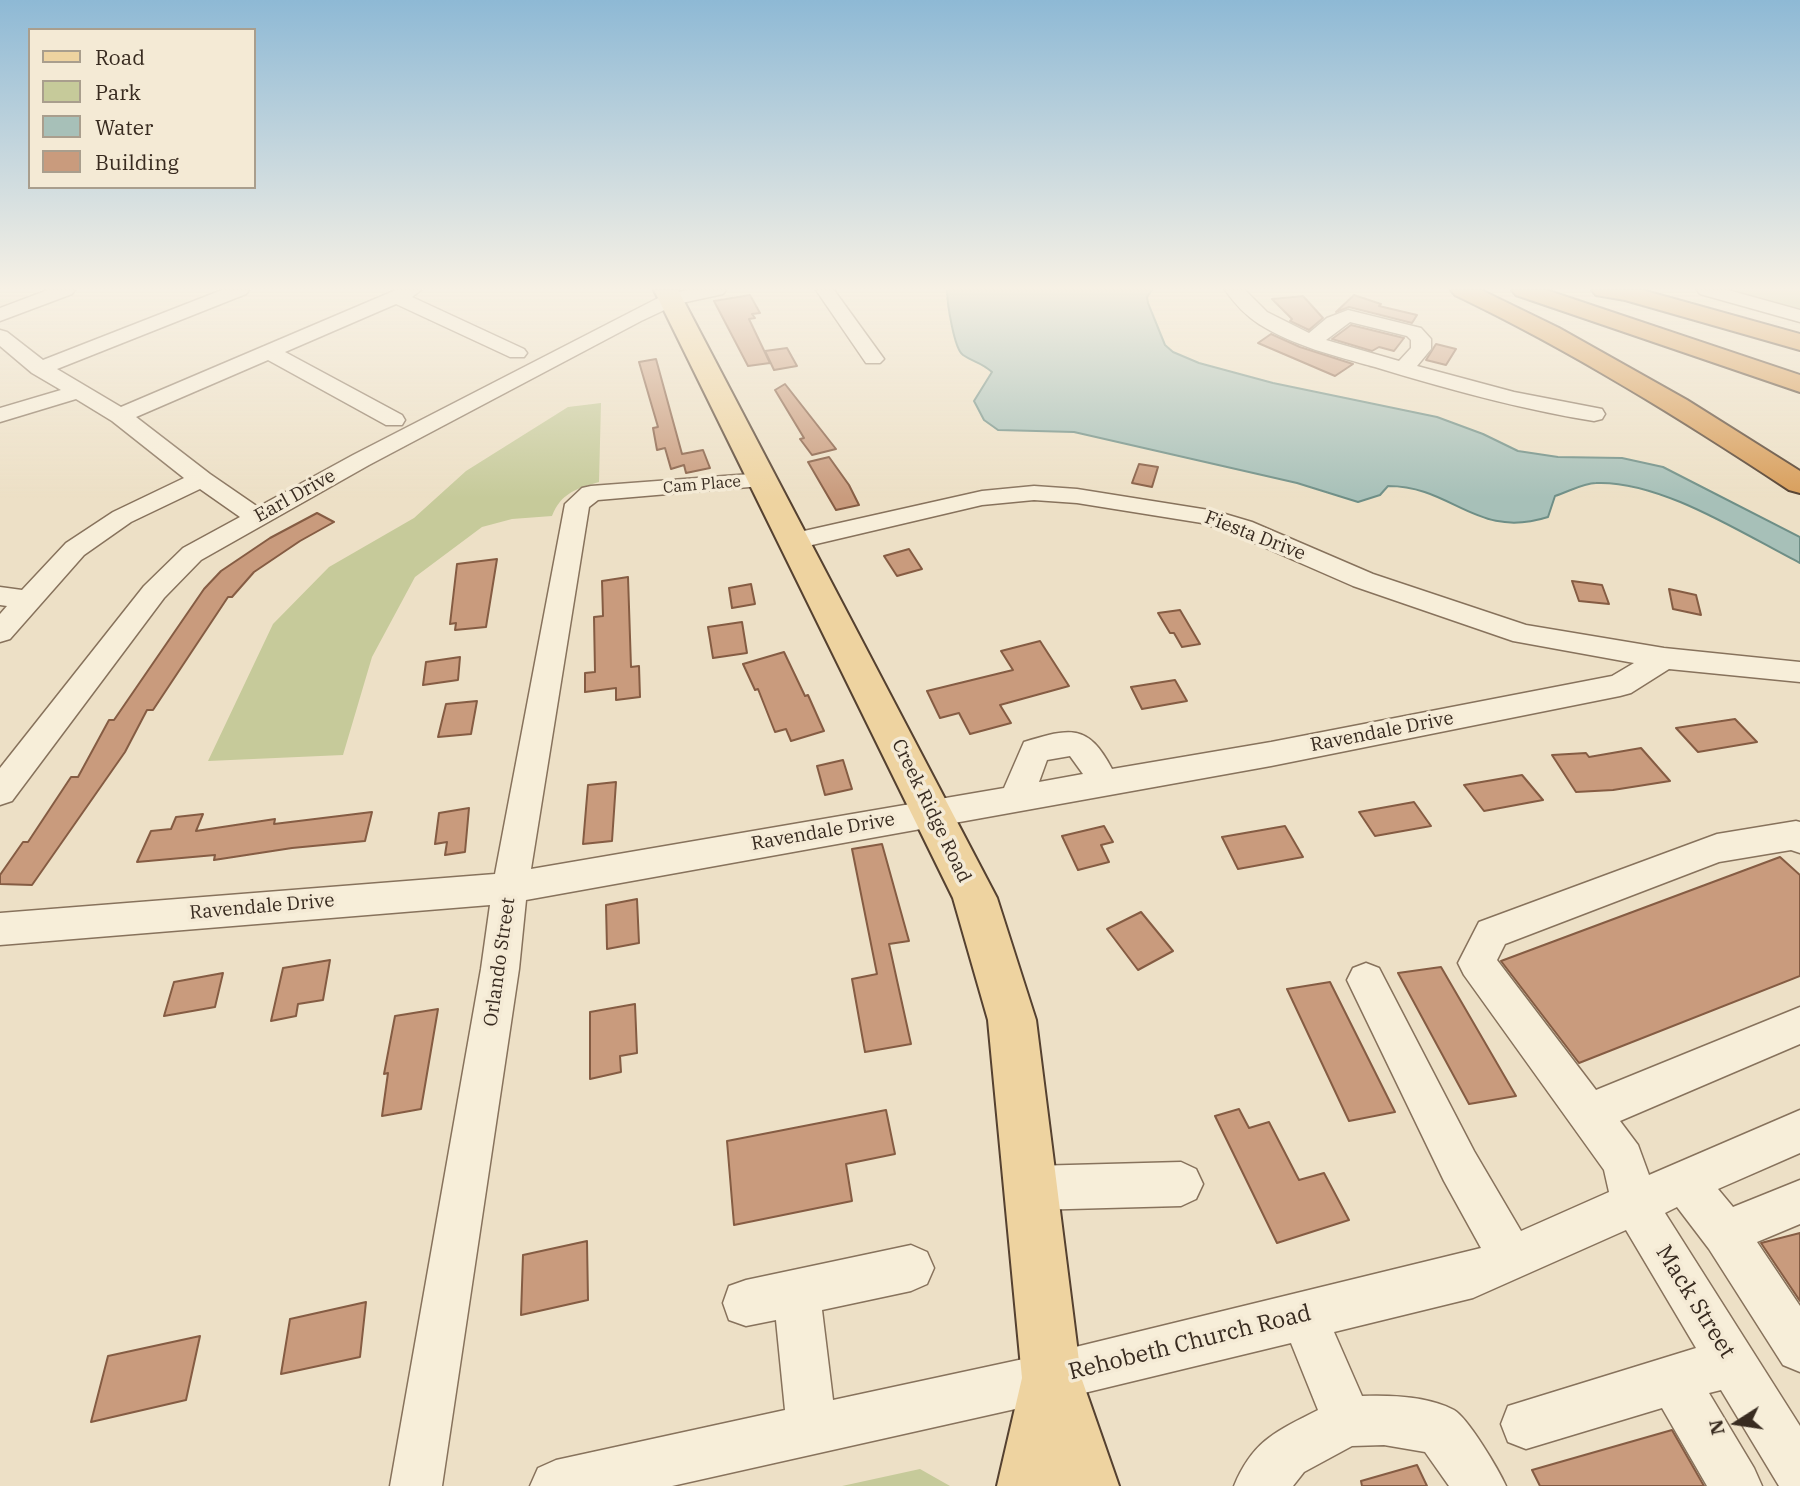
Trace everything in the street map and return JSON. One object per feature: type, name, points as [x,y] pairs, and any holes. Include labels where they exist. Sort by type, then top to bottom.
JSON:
[{"type":"highway","points":[[1597,359],[1731,439],[1800,484]]},
{"type":"highway","points":[[1728,359],[1800,384]]},
{"type":"main road","name":"Creek Ridge Road","points":[[702,359],[975,898],[1012,1020],[1051,1377],[1087,1486]]},
{"type":"main road","name":"Creek Ridge Road","points":[[1029,1486],[1051,1377]]},
{"type":"street","points":[[29,359],[120,416],[201,479],[257,517]]},
{"type":"street","points":[[40,368],[62,359]]},
{"type":"street","points":[[120,416],[252,359]]},
{"type":"street","points":[[283,359],[394,420]]},
{"type":"street","name":"Earl Drive","points":[[0,792],[154,592],[192,554],[548,359]]},
{"type":"street","points":[[1372,359],[1537,406],[1594,414]]},
{"type":"street","points":[[1403,369],[1411,359]]},
{"type":"street","points":[[0,415],[79,391]]},
{"type":"street","points":[[0,632],[75,549],[122,517],[201,479]]},
{"type":"street","name":"Cam Place","points":[[639,489],[764,480]]},
{"type":"street","name":"Orlando Street","points":[[416,1486],[498,982],[510,888],[577,504],[591,493],[639,489]]},
{"type":"street","name":"Fiesta Drive","points":[[795,541],[982,498],[1034,493],[1077,496],[1206,516],[1243,528],[1363,580],[1476,620],[1523,634],[1664,658]]},
{"type":"street","points":[[0,596],[27,600]]},
{"type":"street","points":[[1664,658],[1800,672]]},
{"type":"street","name":"Ravendale Drive","points":[[0,929],[510,888],[1271,754],[1620,685],[1664,658]]},
{"type":"street","points":[[1016,798],[1035,751],[1070,741],[1089,754],[1103,783]]},
{"type":"street","name":"Mack Street","points":[[1795,1454],[1732,1362],[1634,1203],[1623,1160],[1477,963],[1492,933],[1717,848],[1796,835],[1800,839]]},
{"type":"street","points":[[1366,980],[1459,1166],[1511,1258]]},
{"type":"street","points":[[1588,1114],[1800,1025]]},
{"type":"street","name":"Rehobeth Church Road","points":[[556,1486],[1051,1377],[1473,1275],[1684,1181],[1797,1138]]},
{"type":"street","points":[[1684,1181],[1725,1233],[1800,1348]]},
{"type":"street","points":[[1032,1188],[1181,1184]]},
{"type":"street","points":[[1725,1233],[1800,1202]]},
{"type":"street","points":[[746,1303],[911,1268]]},
{"type":"street","points":[[797,1292],[812,1430]]},
{"type":"street","points":[[1303,1316],[1348,1421]]},
{"type":"street","points":[[1526,1424],[1732,1362]]},
{"type":"street","points":[[1673,1380],[1736,1486]]},
{"type":"street","points":[[1260,1486],[1286,1454],[1348,1421],[1384,1420],[1438,1430],[1480,1486]]},
{"type":"green space","points":[[601,403],[599,482],[570,493],[560,502],[552,516],[512,519],[482,527],[415,577],[372,657],[343,755],[208,761],[273,624],[329,567],[414,518],[466,471],[568,407]]},
{"type":"green space","points":[[920,1469],[950,1486],[842,1486]]},
{"type":"water","points":[[971,359],[1190,359],[1273,383],[1437,417],[1483,434],[1518,451],[1558,457],[1622,458],[1663,467],[1800,537],[1800,563],[1674,499],[1621,484],[1591,483],[1581,486],[1555,496],[1548,517],[1523,522],[1502,522],[1411,488],[1388,486],[1380,495],[1358,502],[1297,483],[1074,432],[998,430],[984,420],[974,401],[992,372]]},
{"type":"building","points":[[656,359],[682,454],[703,450],[710,468],[686,473],[684,465],[671,469],[665,448],[657,450],[653,428],[658,427],[639,362]]},
{"type":"building","points":[[745,359],[768,359],[770,363],[748,366]]},
{"type":"building","points":[[769,359],[793,359],[797,366],[774,370]]},
{"type":"building","points":[[1296,359],[1338,359],[1353,364],[1335,376]]},
{"type":"building","points":[[1426,359],[1450,359],[1446,365]]},
{"type":"building","points":[[785,384],[836,449],[812,455],[800,439],[804,438],[775,390]]},
{"type":"building","points":[[829,457],[849,485],[859,505],[836,510],[808,462]]},
{"type":"building","points":[[1139,464],[1158,467],[1152,487],[1132,483]]},
{"type":"building","points":[[317,513],[334,522],[254,572],[232,597],[228,597],[153,710],[147,710],[125,752],[32,885],[0,884],[0,875],[23,842],[28,842],[71,777],[78,777],[109,720],[114,720],[204,589],[221,571],[270,538]]},
{"type":"building","points":[[909,549],[922,569],[897,576],[884,556]]},
{"type":"building","points":[[497,559],[486,627],[455,630],[456,623],[450,624],[457,564]]},
{"type":"building","points":[[628,577],[631,667],[639,666],[640,697],[616,700],[616,688],[585,692],[585,673],[595,672],[594,617],[603,616],[602,581]]},
{"type":"building","points":[[1572,581],[1602,585],[1609,604],[1579,601]]},
{"type":"building","points":[[751,584],[755,604],[732,608],[729,588]]},
{"type":"building","points":[[1669,589],[1696,595],[1701,615],[1673,609]]},
{"type":"building","points":[[1180,610],[1200,644],[1182,647],[1158,613]]},
{"type":"building","points":[[742,622],[747,653],[713,658],[708,627]]},
{"type":"building","points":[[1040,641],[1069,686],[1000,705],[1011,723],[970,734],[959,713],[940,718],[927,691],[1013,670],[1001,651]]},
{"type":"building","points":[[784,652],[824,731],[791,741],[786,729],[775,732],[758,689],[755,690],[743,664]]},
{"type":"building","points":[[460,657],[458,680],[423,685],[426,662]]},
{"type":"building","points":[[1175,680],[1187,701],[1142,709],[1131,687]]},
{"type":"building","points":[[477,701],[471,734],[438,737],[446,704]]},
{"type":"building","points":[[1735,719],[1757,742],[1698,752],[1676,728]]},
{"type":"building","points":[[1641,748],[1670,781],[1613,790],[1576,792],[1552,755],[1586,753],[1589,757]]},
{"type":"building","points":[[843,760],[852,789],[825,795],[817,766]]},
{"type":"building","points":[[1522,775],[1543,800],[1484,811],[1464,785]]},
{"type":"building","points":[[616,782],[612,841],[583,844],[588,785]]},
{"type":"building","points":[[1414,802],[1431,826],[1375,836],[1359,812]]},
{"type":"building","points":[[469,808],[465,852],[445,855],[447,842],[435,844],[439,813]]},
{"type":"building","points":[[372,812],[365,841],[292,848],[214,860],[215,855],[137,862],[151,831],[171,829],[176,817],[203,814],[196,831],[275,819],[274,824]]},
{"type":"building","points":[[1104,826],[1113,842],[1101,845],[1109,862],[1078,870],[1062,836]]},
{"type":"building","points":[[1285,826],[1303,857],[1238,869],[1222,837]]},
{"type":"building","points":[[882,844],[909,941],[889,944],[911,1044],[865,1052],[852,979],[877,974],[852,849]]},
{"type":"building","points":[[1780,857],[1800,875],[1800,976],[1579,1063],[1501,961]]},
{"type":"building","points":[[637,899],[639,943],[607,949],[606,905]]},
{"type":"building","points":[[1141,912],[1173,951],[1138,970],[1107,929]]},
{"type":"building","points":[[330,960],[323,1000],[298,1004],[296,1016],[271,1021],[283,968]]},
{"type":"building","points":[[1441,967],[1516,1096],[1469,1104],[1398,973]]},
{"type":"building","points":[[223,973],[215,1007],[164,1016],[174,982]]},
{"type":"building","points":[[1330,982],[1395,1112],[1349,1121],[1287,989]]},
{"type":"building","points":[[635,1004],[637,1053],[620,1056],[621,1072],[590,1079],[590,1012]]},
{"type":"building","points":[[438,1009],[421,1109],[382,1116],[388,1073],[384,1074],[395,1016]]},
{"type":"building","points":[[1239,1109],[1249,1128],[1269,1122],[1299,1180],[1324,1173],[1349,1220],[1277,1243],[1215,1116]]},
{"type":"building","points":[[886,1110],[895,1154],[846,1164],[852,1201],[734,1225],[727,1141]]},
{"type":"building","points":[[1800,1233],[1800,1301],[1761,1243]]},
{"type":"building","points":[[587,1241],[588,1300],[521,1315],[523,1255]]},
{"type":"building","points":[[366,1302],[360,1357],[281,1374],[290,1319]]},
{"type":"building","points":[[200,1336],[186,1400],[91,1422],[108,1356]]},
{"type":"building","points":[[1672,1430],[1704,1486],[1540,1486],[1532,1470]]},
{"type":"building","points":[[1417,1465],[1427,1486],[1362,1486],[1361,1481]]}]
